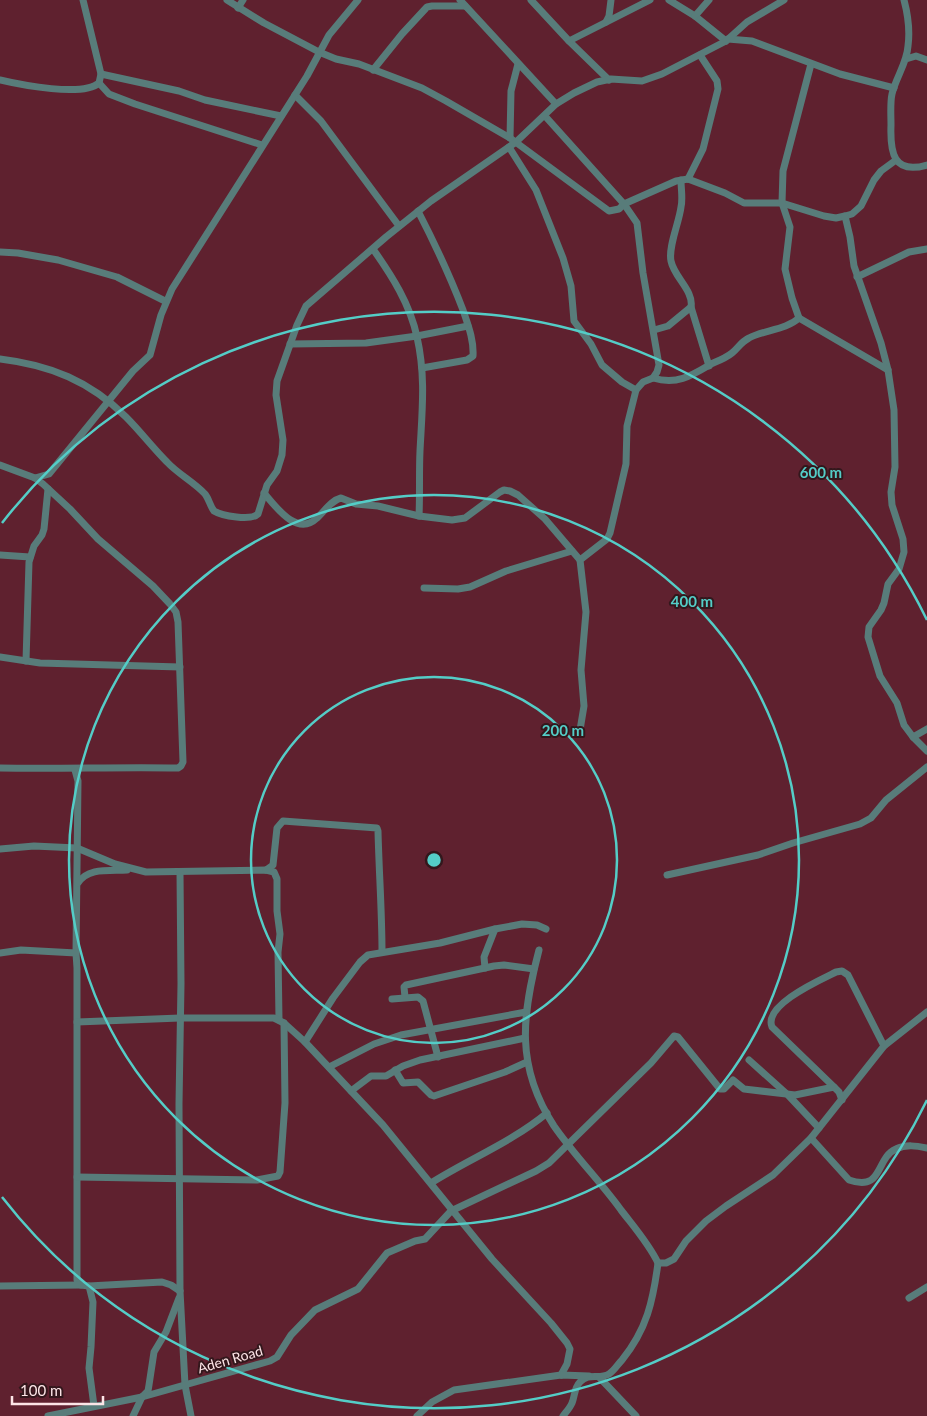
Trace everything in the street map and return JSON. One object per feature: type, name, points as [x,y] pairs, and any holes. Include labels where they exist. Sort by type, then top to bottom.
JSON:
[{"type":"street","points":[[0,80],[41,87],[76,90],[88,89],[99,83],[101,74],[83,0]]},
{"type":"street","points":[[227,0],[238,8],[319,52],[336,59],[359,64],[422,88],[490,126],[606,209],[614,211],[624,204],[685,180],[725,193],[744,203],[782,203],[836,218],[852,214],[861,206],[874,180],[881,171],[896,160]]},
{"type":"street","points":[[238,8],[243,0]]},
{"type":"street","points":[[35,478],[49,474],[133,371],[150,355],[165,301],[262,145],[295,96],[329,35],[358,0]]},
{"type":"street","points":[[606,22],[609,16],[611,0]]},
{"type":"street","points":[[569,41],[650,0]]},
{"type":"street","points":[[670,0],[727,40],[752,41],[840,74],[894,88]]},
{"type":"street","points":[[695,16],[709,0]]},
{"type":"street","points":[[0,358],[44,367],[86,385],[108,401],[171,467],[206,495],[212,509],[216,513],[246,518],[256,517],[267,485],[277,471],[282,455],[283,440],[276,395],[278,382],[297,324],[306,306],[399,226],[448,188],[512,143],[545,116],[556,104],[586,86],[609,80],[649,80],[727,40],[747,22],[784,0]]},
{"type":"street","points":[[904,0],[907,13],[908,46],[906,59],[892,96],[891,144],[896,160],[906,167],[927,165]]},
{"type":"street","points":[[535,1],[569,41],[609,80]]},
{"type":"street","points":[[373,70],[427,7],[462,3],[556,104]]},
{"type":"street","points":[[908,46],[916,56],[927,60]]},
{"type":"street","points":[[700,55],[717,81],[718,89],[702,150],[685,180],[682,205],[670,254],[672,264],[690,296],[691,307],[709,366]]},
{"type":"street","points":[[906,59],[916,56]]},
{"type":"street","points":[[518,64],[511,91],[512,143],[536,190],[563,258],[571,286],[574,322],[591,344],[602,365],[622,382],[636,390]]},
{"type":"street","points":[[811,64],[783,171],[782,203],[790,227],[785,269],[792,298],[799,318],[888,370]]},
{"type":"street","points":[[101,74],[179,91],[205,100],[281,116]]},
{"type":"street","points":[[99,83],[109,94],[135,104],[262,145]]},
{"type":"street","points":[[295,96],[321,121],[399,226]]},
{"type":"street","points":[[545,116],[624,204],[637,223],[643,273],[659,366],[653,378],[643,382],[636,390],[627,426],[626,464],[614,522],[606,539],[580,560]]},
{"type":"street","points":[[418,211],[448,272],[468,326],[474,351],[471,358],[422,368]]},
{"type":"street","points":[[845,216],[857,277],[882,343],[888,370],[894,410],[895,467],[891,492],[892,505],[903,539],[904,552],[899,569],[888,584],[884,603],[868,632],[880,676],[897,703],[904,725],[927,751]]},
{"type":"street","points":[[373,249],[396,283],[417,336],[424,393],[420,454],[419,516]]},
{"type":"street","points":[[857,277],[909,252],[927,249]]},
{"type":"street","points":[[0,252],[18,252],[58,260],[116,277],[165,301]]},
{"type":"street","points":[[654,330],[668,326],[691,307]]},
{"type":"street","points":[[653,378],[678,380],[696,374],[732,353],[740,343],[750,337],[783,327],[799,318]]},
{"type":"street","points":[[290,344],[355,344],[417,336],[468,326]]},
{"type":"street","points":[[0,465],[35,478],[70,509],[98,538],[153,586],[176,612],[178,622],[183,762],[182,766],[178,768],[104,767],[75,770],[0,768]]},
{"type":"street","points":[[26,661],[28,569],[34,546],[44,529],[48,489]]},
{"type":"street","points":[[264,493],[290,521],[298,524],[311,522],[318,518],[332,502],[341,498],[356,504],[378,506],[419,516],[452,520],[465,518],[500,492],[510,491],[518,495],[545,519],[580,560],[586,612],[581,670],[584,706],[580,730]]},
{"type":"street","points":[[424,588],[458,589],[470,587],[501,573],[572,551]]},
{"type":"street","points":[[0,555],[30,556]]},
{"type":"street","points":[[0,657],[26,661],[180,667]]},
{"type":"street","points":[[913,737],[927,729]]},
{"type":"street","points":[[667,875],[758,855],[860,824],[871,818],[886,800],[927,767]]},
{"type":"street","points":[[75,770],[78,781],[76,953],[77,1280],[81,1285]]},
{"type":"street","points":[[266,870],[274,865],[277,828],[282,821],[377,828],[382,910],[382,952]]},
{"type":"street","points":[[0,849],[34,846],[77,848],[115,864],[146,872],[266,870],[274,872],[277,879],[277,911],[280,934],[278,952],[285,1103],[280,1174],[273,1178],[257,1180],[77,1177]]},
{"type":"street","points":[[77,884],[82,877],[92,872],[134,869]]},
{"type":"street","points":[[180,872],[182,984],[179,1104],[180,1293],[185,1385],[191,1416]]},
{"type":"street","points":[[305,1042],[333,998],[368,954],[440,943],[522,924],[537,925],[546,929]]},
{"type":"street","points":[[485,968],[484,955],[495,929]]},
{"type":"street","points":[[0,953],[21,950],[76,953]]},
{"type":"street","points":[[417,1416],[432,1402],[454,1390],[561,1375],[607,1376],[628,1352],[643,1328],[654,1295],[658,1263],[613,1199],[568,1144],[547,1113],[534,1086],[527,1062],[525,1038],[526,1012],[539,950]]},
{"type":"street","points":[[405,997],[404,987],[406,985],[504,965],[534,969]]},
{"type":"street","points":[[842,1100],[839,1092],[772,1027],[771,1019],[776,1010],[790,997],[836,972],[842,971],[848,975],[884,1046]]},
{"type":"street","points":[[392,999],[418,997],[424,1000],[438,1057]]},
{"type":"street","points":[[329,1067],[385,1040],[431,1029],[526,1012]]},
{"type":"street","points":[[658,1263],[666,1263],[674,1259],[686,1241],[706,1221],[773,1175],[811,1138],[884,1046],[925,1016]]},
{"type":"street","points":[[77,1022],[180,1018],[266,1018],[281,1021],[329,1067],[399,1144],[451,1211],[567,1343],[570,1356],[561,1375]]},
{"type":"street","points":[[451,1211],[536,1172],[549,1163],[651,1063],[675,1035],[720,1089],[724,1089],[733,1080],[744,1089],[788,1095],[800,1095],[834,1087]]},
{"type":"street","points":[[351,1091],[370,1076],[386,1076],[395,1070],[420,1060],[525,1038]]},
{"type":"street","points":[[749,1060],[788,1095],[819,1128]]},
{"type":"street","points":[[395,1070],[403,1083],[418,1082],[434,1096],[505,1072],[527,1062]]},
{"type":"street","points":[[431,1183],[507,1142],[547,1113]]},
{"type":"street","points":[[811,1138],[849,1180],[855,1182],[868,1181],[877,1176],[891,1152],[895,1149],[914,1146],[927,1148]]},
{"type":"street","name":"Aden Road","points":[[48,1416],[142,1397],[270,1361],[277,1357],[291,1335],[315,1310],[358,1289],[387,1253],[414,1241],[428,1238],[451,1211]]},
{"type":"street","points":[[0,1286],[89,1286],[162,1282],[180,1293]]},
{"type":"street","points":[[89,1286],[93,1302],[89,1368],[94,1406]]},
{"type":"street","points":[[909,1298],[927,1287]]},
{"type":"street","points":[[133,1416],[142,1397],[148,1391],[154,1352],[166,1332],[180,1293]]},
{"type":"street","points":[[563,1416],[572,1404],[577,1385],[589,1376]]},
{"type":"street","points":[[599,1377],[636,1416]]},
{"type":"street","points":[[127,1399],[131,1403],[133,1416]]}]
